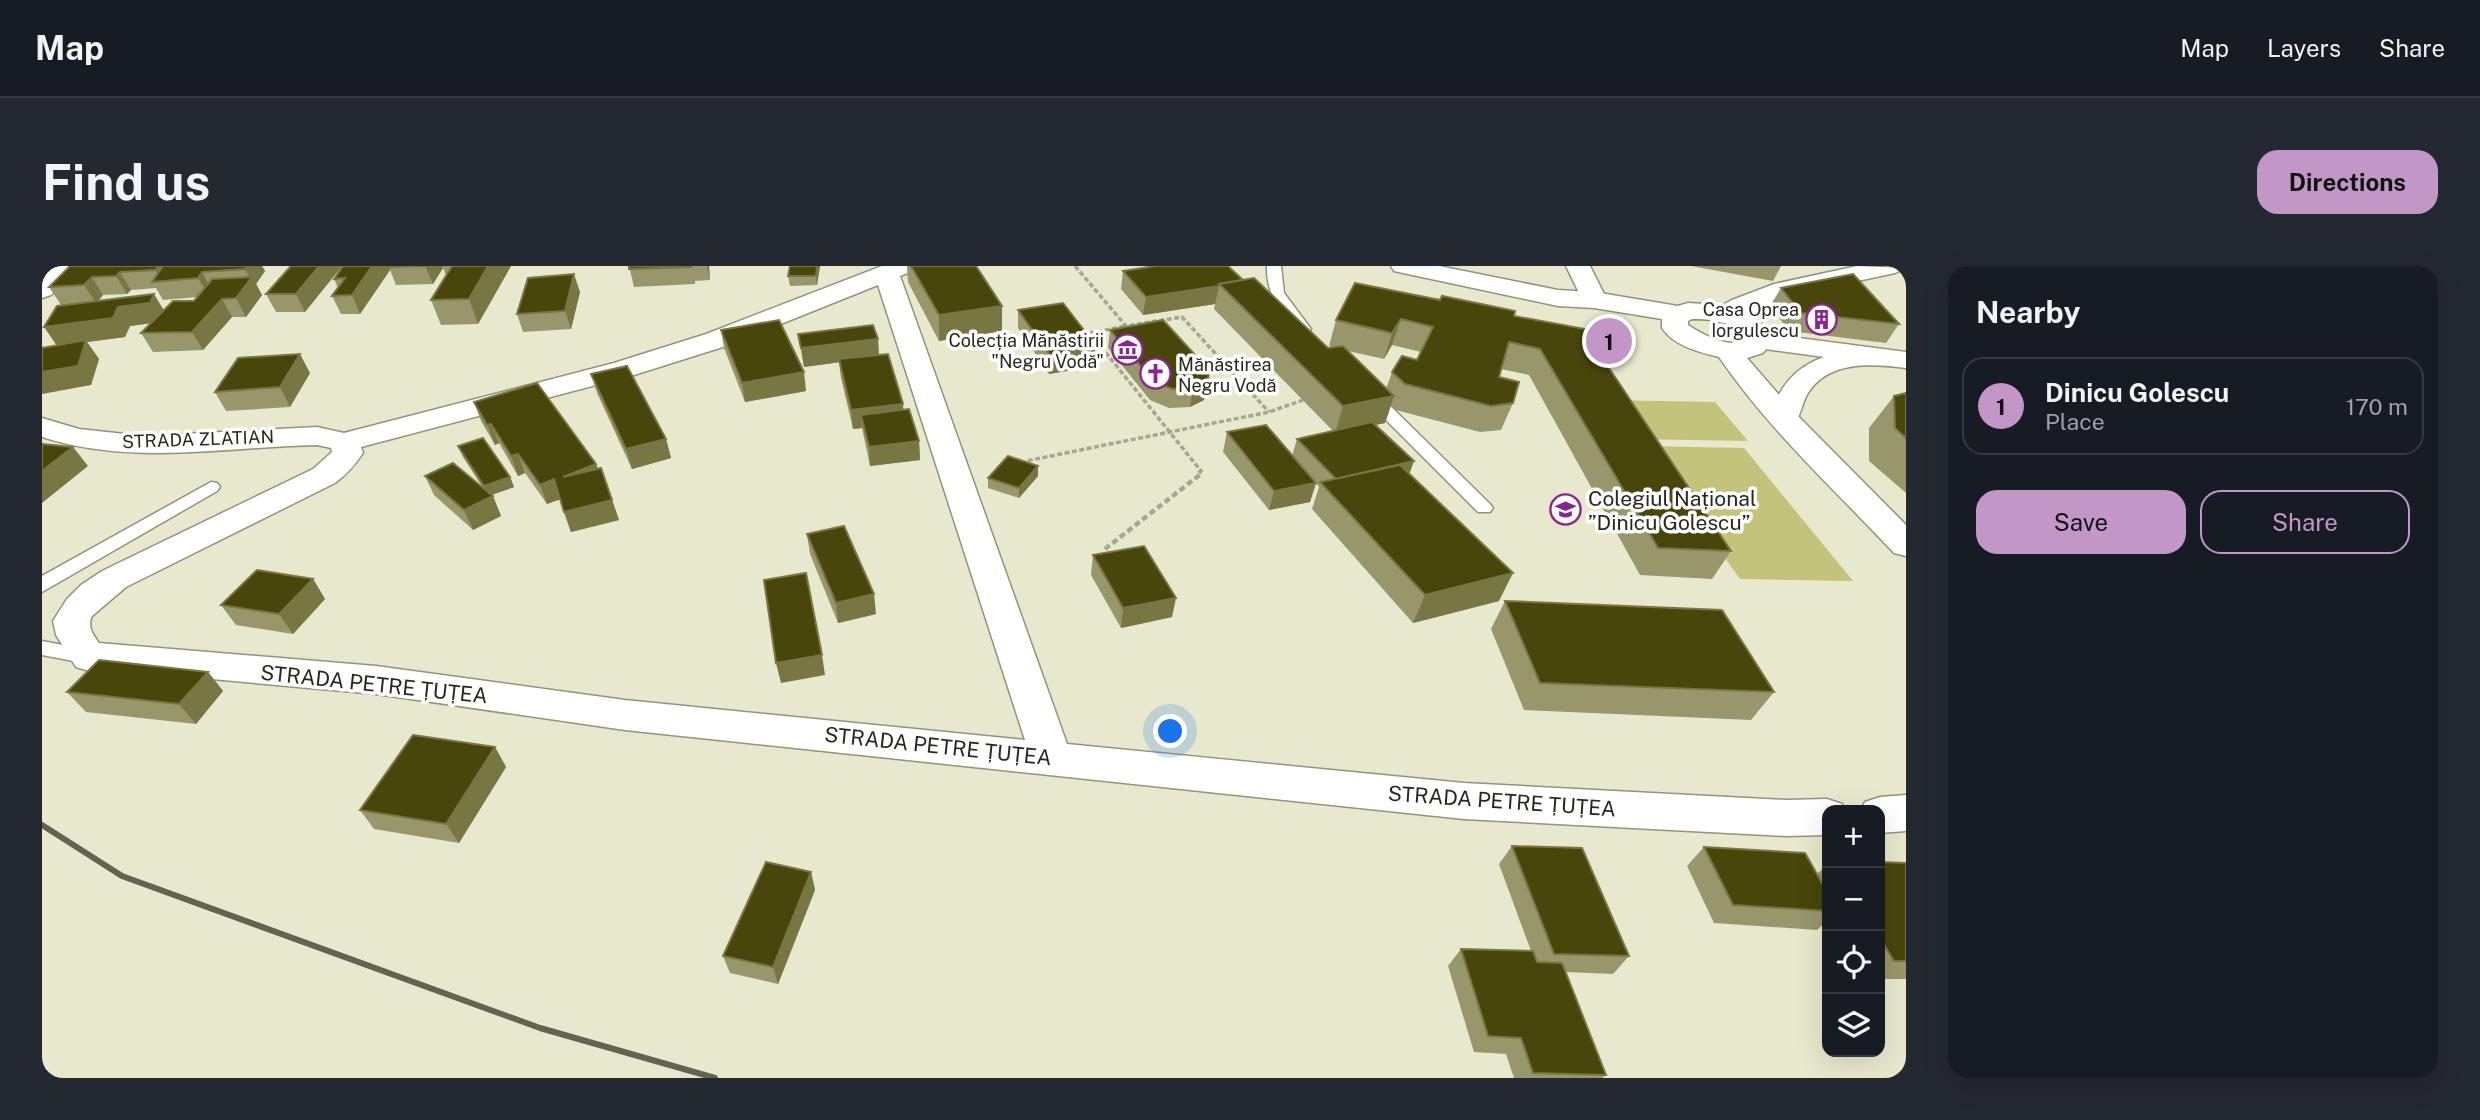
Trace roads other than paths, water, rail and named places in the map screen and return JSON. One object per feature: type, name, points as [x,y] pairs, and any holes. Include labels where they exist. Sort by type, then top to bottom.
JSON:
[{"type":"street","points":[[42,290],[66,266]]},
{"type":"street","points":[[1403,266],[1558,298],[1594,300],[1680,314],[1699,311],[1724,314],[1754,329],[1760,341]]},
{"type":"street","points":[[1578,266],[1594,300]]},
{"type":"street","points":[[1724,314],[1739,304],[1762,296],[1895,266]]},
{"type":"street","points":[[67,642],[74,613],[114,579],[324,475],[338,466],[346,448],[703,344],[895,269],[1051,757]]},
{"type":"street","points":[[1558,298],[1599,315],[1728,350],[1754,348],[1760,341]]},
{"type":"street","points":[[1680,314],[1675,317],[1675,328],[1690,339]]},
{"type":"street","points":[[1760,341],[1906,360]]},
{"type":"street","points":[[1728,350],[1746,376],[1784,418],[1906,545]]},
{"type":"street","points":[[1784,418],[1790,394],[1807,376],[1833,363],[1866,355]]},
{"type":"street","name":"STRADA ZLATIAN","points":[[42,428],[100,441],[146,445],[317,436],[346,448]]},
{"type":"street","name":"STRADA PETRE ȚUȚEA","points":[[67,642],[112,656],[376,680],[625,715],[1464,801],[1786,818],[1822,817]]},
{"type":"street","points":[[1885,815],[1906,813]]},
{"type":"lane","points":[[1274,266],[1272,286],[1288,312],[1315,340]]},
{"type":"lane","points":[[1361,387],[1484,508]]},
{"type":"lane","points":[[42,585],[211,487]]},
{"type":"railway","points":[[42,825],[122,876],[540,1028],[715,1078]]},
{"type":"place","name":"Casa Oprea Iorgulescu","points":[[1822,319]]},
{"type":"place","name":"Dinicu Golescu","points":[[1609,341]]},
{"type":"place","name":"Colecția Mănăstirii \"Negru Vodă\"","points":[[1127,350]]},
{"type":"place","name":"Mănăstirea Negru Vodă","points":[[1155,374]]},
{"type":"place","name":"Colegiul Național ”Dinicu Golescu”","points":[[1565,510]]}]
